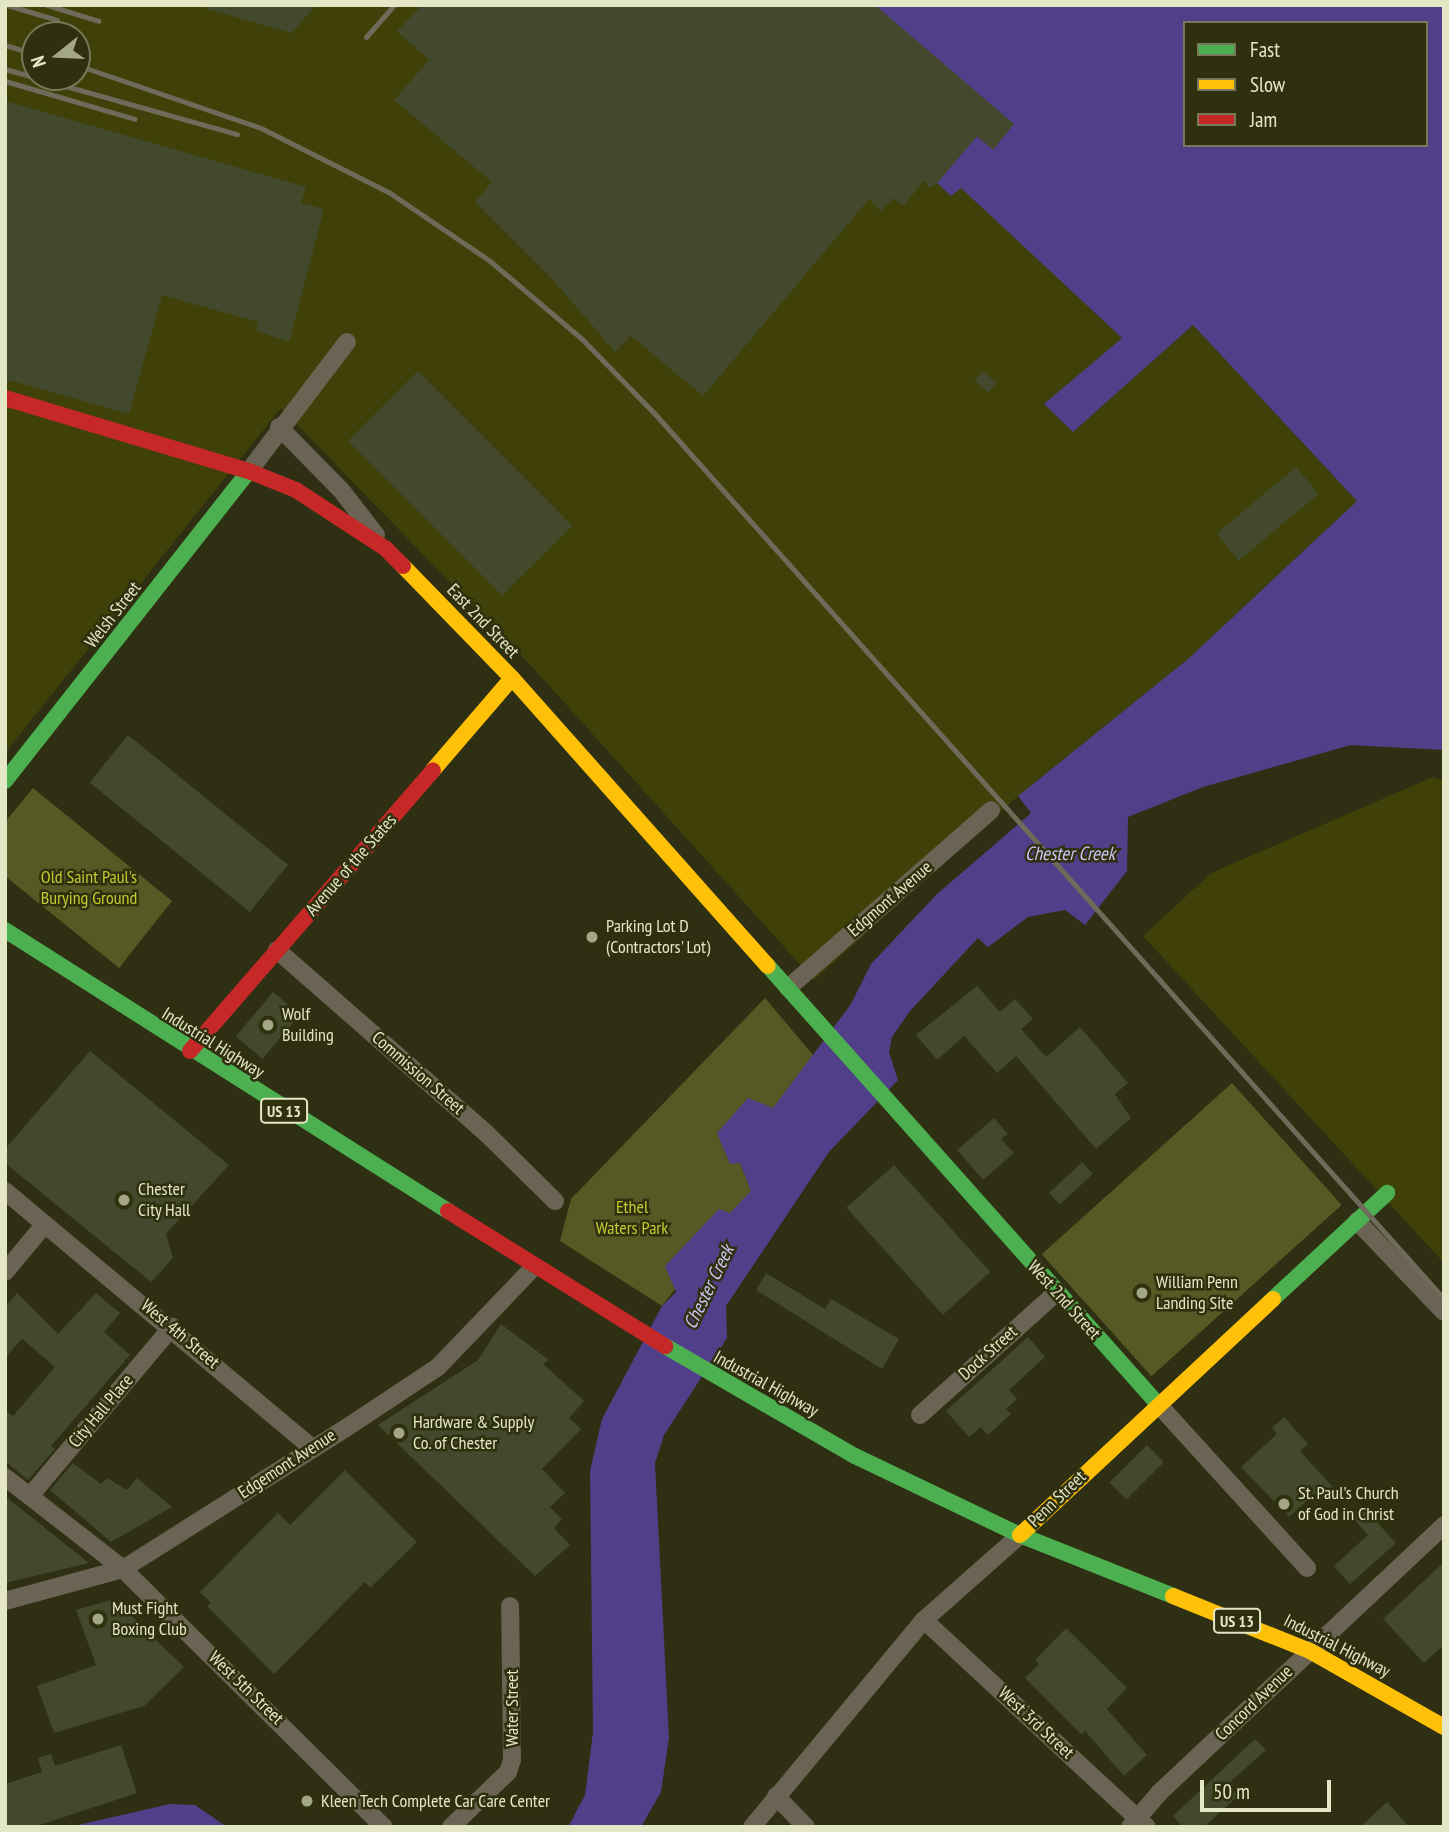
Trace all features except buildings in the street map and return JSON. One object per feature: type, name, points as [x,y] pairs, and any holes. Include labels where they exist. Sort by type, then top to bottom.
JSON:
[{"type":"street","points":[[249,471],[279,427],[347,342]]},
{"type":"street","name":"East 2nd Street","points":[[5,398],[249,471],[296,490],[386,549],[512,678],[824,1030]]},
{"type":"street","points":[[279,427],[341,490],[386,549]]},
{"type":"street","name":"Welsh Street","points":[[5,781],[249,471]]},
{"type":"street","name":"Avenue of the States","points":[[190,1051],[512,678]]},
{"type":"street","name":"Edgmont Avenue","points":[[788,988],[991,810]]},
{"type":"street","name":"Industrial Highway","points":[[5,930],[190,1051],[533,1268],[721,1381],[855,1456],[1020,1535],[1310,1651],[1444,1727]]},
{"type":"street","name":"Commission Street","points":[[277,950],[486,1133],[555,1201]]},
{"type":"street","name":"West 2nd Street","points":[[824,1030],[1307,1568]]},
{"type":"street","name":"West 4th Street","points":[[5,1191],[172,1327],[312,1448]]},
{"type":"street","name":"Penn Street","points":[[752,1827],[925,1620],[1020,1535],[1157,1403],[1264,1312],[1387,1193]]},
{"type":"street","points":[[1357,1221],[1444,1312]]},
{"type":"street","points":[[5,1272],[45,1224]]},
{"type":"street","name":"Edgemont Avenue","points":[[5,1601],[122,1569],[438,1367],[533,1268]]},
{"type":"street","name":"Dock Street","points":[[920,1415],[1057,1292]]},
{"type":"street","name":"City Hall Place","points":[[30,1496],[172,1327]]},
{"type":"street","name":"West 5th Street","points":[[5,1477],[122,1569],[384,1827]]},
{"type":"street","name":"Concord Avenue","points":[[1137,1823],[1310,1651],[1444,1525]]},
{"type":"street","name":"Water Street","points":[[451,1827],[508,1772],[512,1759],[510,1606]]},
{"type":"street","name":"West 3rd Street","points":[[925,1620],[1137,1823]]},
{"type":"street","points":[[776,1796],[806,1827]]},
{"type":"shaded area","points":[[5,5],[875,5],[1014,124],[993,150],[977,137],[961,187],[1123,339],[1044,404],[1074,431],[1193,325],[1357,501],[1188,659],[1018,796],[814,980],[535,670],[281,408],[5,753]]},
{"type":"shaded area","points":[[1433,777],[1444,781],[1444,1263],[1143,936],[1211,873]]},
{"type":"green space","name":"Old Saint Paul's Burying Ground","points":[[33,788],[172,901],[119,968],[5,876],[5,822]]},
{"type":"green space","name":"Ethel Waters Park","points":[[765,998],[813,1055],[740,1163],[751,1191],[662,1306],[560,1241],[571,1199]]},
{"type":"green space","points":[[1232,1083],[1342,1205],[1151,1376],[1042,1254]]},
{"type":"water","name":"Chester Creek","points":[[875,5],[1444,5],[1444,750],[1351,745],[1203,787],[1128,817],[1127,871],[1085,925],[1065,910],[1028,917],[988,947],[978,938],[910,1011],[892,1037],[889,1052],[898,1080],[829,1152],[726,1306],[727,1338],[664,1435],[655,1463],[669,1738],[661,1792],[641,1827],[568,1827],[585,1795],[593,1732],[590,1471],[602,1419],[662,1306],[676,1292],[665,1266],[719,1209],[730,1213],[751,1191],[740,1163],[730,1164],[717,1133],[748,1098],[773,1108],[851,1004],[871,964],[936,895],[1031,813],[1018,796],[1188,659],[1357,501],[1193,325],[1073,432],[1044,404],[1122,338],[961,188],[951,196],[937,183],[977,136],[993,149]]},
{"type":"water","points":[[170,1804],[195,1805],[227,1827],[69,1827]]},
{"type":"railway","points":[[7,5],[57,20]]},
{"type":"railway","points":[[47,5],[99,21]]},
{"type":"railway","points":[[366,37],[394,5]]},
{"type":"railway","points":[[5,45],[21,50]]},
{"type":"railway","points":[[5,69],[237,134]]},
{"type":"railway","points":[[91,70],[261,128],[390,193],[490,261],[582,339],[655,414],[1444,1299]]},
{"type":"railway","points":[[5,81],[135,119]]},
{"type":"traffic: fast","points":[[5,781],[249,471]]},
{"type":"traffic: fast","points":[[5,930],[448,1211]]},
{"type":"traffic: fast","points":[[768,966],[1157,1403]]},
{"type":"traffic: fast","points":[[1273,1299],[1387,1193]]},
{"type":"traffic: fast","points":[[665,1346],[855,1456],[1020,1535],[1173,1596]]},
{"type":"traffic: slow","points":[[403,566],[512,678],[768,966]]},
{"type":"traffic: slow","points":[[433,770],[512,678]]},
{"type":"traffic: slow","points":[[1020,1535],[1273,1299]]},
{"type":"traffic: slow","points":[[1173,1596],[1310,1651],[1444,1727]]},
{"type":"traffic: jam","points":[[5,398],[249,471],[296,490],[386,549],[403,566]]},
{"type":"traffic: jam","points":[[190,1051],[433,770]]},
{"type":"traffic: jam","points":[[448,1211],[665,1346]]},
{"type":"place","name":"Parking Lot D (Contractors' Lot)","points":[[592,937]]},
{"type":"place","name":"Wolf Building","points":[[268,1025]]},
{"type":"place","name":"Chester City Hall","points":[[124,1200]]},
{"type":"place","name":"William Penn Landing Site","points":[[1142,1293]]},
{"type":"place","name":"Hardware & Supply Co. of Chester","points":[[399,1433]]},
{"type":"place","name":"St. Paul's Church of God in Christ","points":[[1284,1504]]},
{"type":"place","name":"Must Fight Boxing Club","points":[[98,1619]]},
{"type":"place","name":"Kleen Tech Complete Car Care Center","points":[[307,1801]]}]
